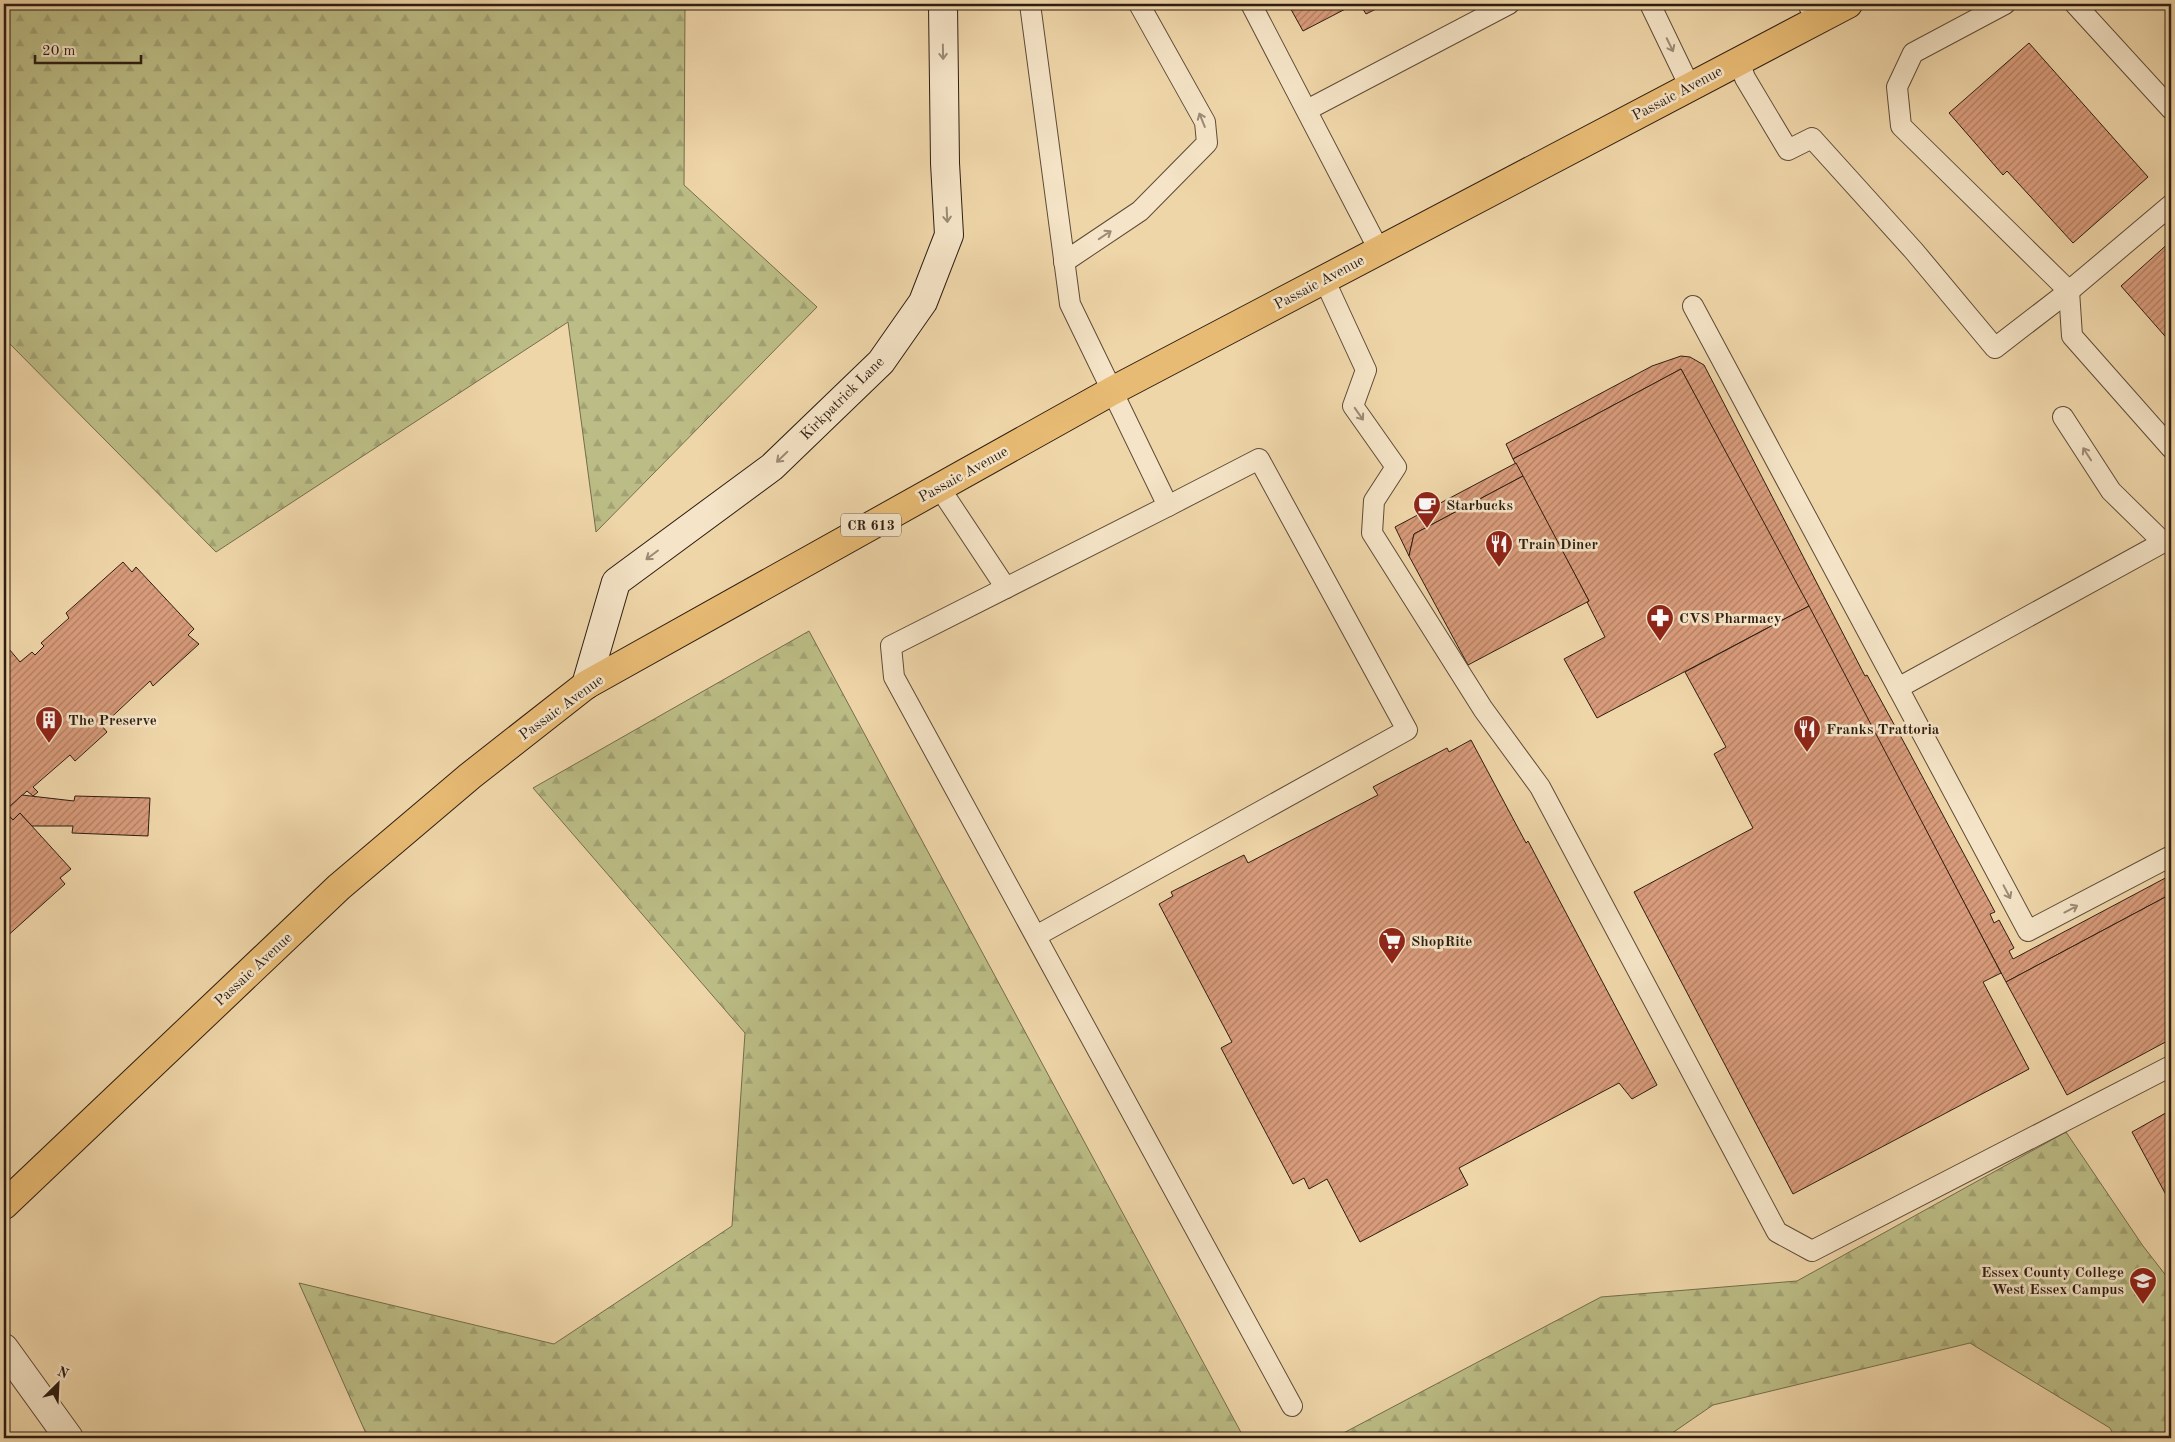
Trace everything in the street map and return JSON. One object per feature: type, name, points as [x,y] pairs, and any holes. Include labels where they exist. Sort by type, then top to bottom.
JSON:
[{"type":"main road","name":"Passaic Avenue","points":[[4,1205],[339,887],[470,776],[586,685],[1112,391],[1739,61],[1812,12],[1848,4]]},
{"type":"street","name":"Kirkpatrick Lane","points":[[586,685],[616,582],[772,467],[881,362],[923,302],[949,235],[945,163],[943,4]]},
{"type":"street","points":[[4,1348],[69,1438]]},
{"type":"lane","points":[[1030,4],[1070,304],[1168,506]]},
{"type":"lane","points":[[1064,262],[1140,212],[1207,143],[1204,122],[1138,4]]},
{"type":"lane","points":[[1251,4],[1379,250]]},
{"type":"lane","points":[[1306,110],[1509,4]]},
{"type":"lane","points":[[1650,4],[1690,87]]},
{"type":"lane","points":[[2005,4],[1913,53],[1897,88],[1902,126],[2069,290],[2072,336],[2171,448]]},
{"type":"lane","points":[[2075,4],[2171,109]]},
{"type":"lane","points":[[1739,61],[1745,78],[1788,150],[1812,138],[1914,251],[1995,348],[2069,290],[2171,205]]},
{"type":"lane","points":[[1324,279],[1366,370],[1353,406],[1396,467],[1374,501],[1372,533],[1483,709],[1540,787],[1777,1232],[1812,1251],[2171,1066]]},
{"type":"lane","points":[[1693,306],[2028,931],[2171,856]]},
{"type":"lane","points":[[1898,688],[2167,540],[2111,491],[2063,417]]},
{"type":"lane","points":[[1036,936],[1407,730],[1259,459],[892,646],[894,677],[1292,1406]]},
{"type":"lane","points":[[939,487],[1006,588]]},
{"type":"green space","points":[[4,4],[685,4],[684,185],[817,307],[596,532],[568,322],[216,552],[4,338]]},
{"type":"green space","points":[[809,631],[1244,1438],[368,1438],[299,1283],[554,1344],[732,1226],[745,1033],[533,788]]},
{"type":"green space","points":[[2066,1132],[2143,1246],[2171,1282],[2171,1438],[2115,1438],[2110,1428],[1970,1343],[1713,1405],[1665,1438],[1334,1438],[1601,1297],[1797,1281]]},
{"type":"building","points":[[1288,4],[1355,4],[1303,31]]},
{"type":"building","points":[[1360,4],[1386,4],[1366,14]]},
{"type":"building","points":[[2029,43],[2148,177],[2073,243],[2007,171],[2003,175],[1949,113]]},
{"type":"building","points":[[2171,241],[2171,343],[2121,286]]},
{"type":"building","points":[[1681,356],[1690,357],[1704,365],[1865,676],[1867,675],[1995,912],[1990,914],[1994,923],[1999,920],[2014,948],[2009,951],[2013,959],[2171,875],[2171,894],[2006,982],[1681,369],[1513,459],[1506,444],[1652,366]]},
{"type":"building","name":"CVS Pharmacy","points":[[1681,369],[1809,606],[1597,718],[1564,659],[1605,637],[1587,602],[1589,601],[1513,459]]},
{"type":"building","points":[[1516,463],[1523,476],[1414,534],[1409,556],[1395,527]]},
{"type":"building","points":[[1523,476],[1589,601],[1468,665],[1409,556],[1414,534]]},
{"type":"building","name":"The Preserve","points":[[123,562],[132,572],[136,567],[194,629],[188,635],[199,644],[153,686],[150,681],[102,726],[107,732],[75,761],[70,755],[33,787],[38,792],[33,796],[27,791],[5,811],[13,820],[20,813],[71,869],[60,878],[65,884],[4,939],[4,649],[9,649],[20,662],[32,652],[35,655],[44,646],[41,643],[69,618],[66,613]]},
{"type":"building","points":[[1809,606],[2001,973],[1983,982],[2029,1069],[1793,1194],[1634,892],[1753,828],[1714,754],[1726,747],[1685,672]]},
{"type":"building","name":"ShopRite","points":[[1471,740],[1526,843],[1528,841],[1657,1085],[1632,1099],[1619,1083],[1459,1168],[1468,1185],[1360,1242],[1327,1179],[1309,1189],[1304,1178],[1293,1184],[1221,1048],[1232,1042],[1159,904],[1173,896],[1171,892],[1244,855],[1248,863],[1378,795],[1373,787],[1447,748],[1449,752]]},
{"type":"building","points":[[22,795],[74,801],[75,796],[150,798],[148,836],[72,833],[73,826],[32,826],[20,813],[13,820],[5,811]]},
{"type":"building","points":[[2171,894],[2171,1039],[2067,1095],[2006,982]]},
{"type":"building","points":[[2171,1110],[2171,1204],[2132,1132]]},
{"type":"place","name":"Starbucks","points":[[1427,529]]},
{"type":"place","name":"Train Diner","points":[[1499,568]]},
{"type":"place","name":"CVS Pharmacy","points":[[1660,642]]},
{"type":"place","name":"The Preserve","points":[[49,744]]},
{"type":"place","name":"Franks Trattoria","points":[[1807,753]]},
{"type":"place","name":"ShopRite","points":[[1392,965]]},
{"type":"place","name":"Essex County College West Essex Campus","points":[[2143,1305]]}]
